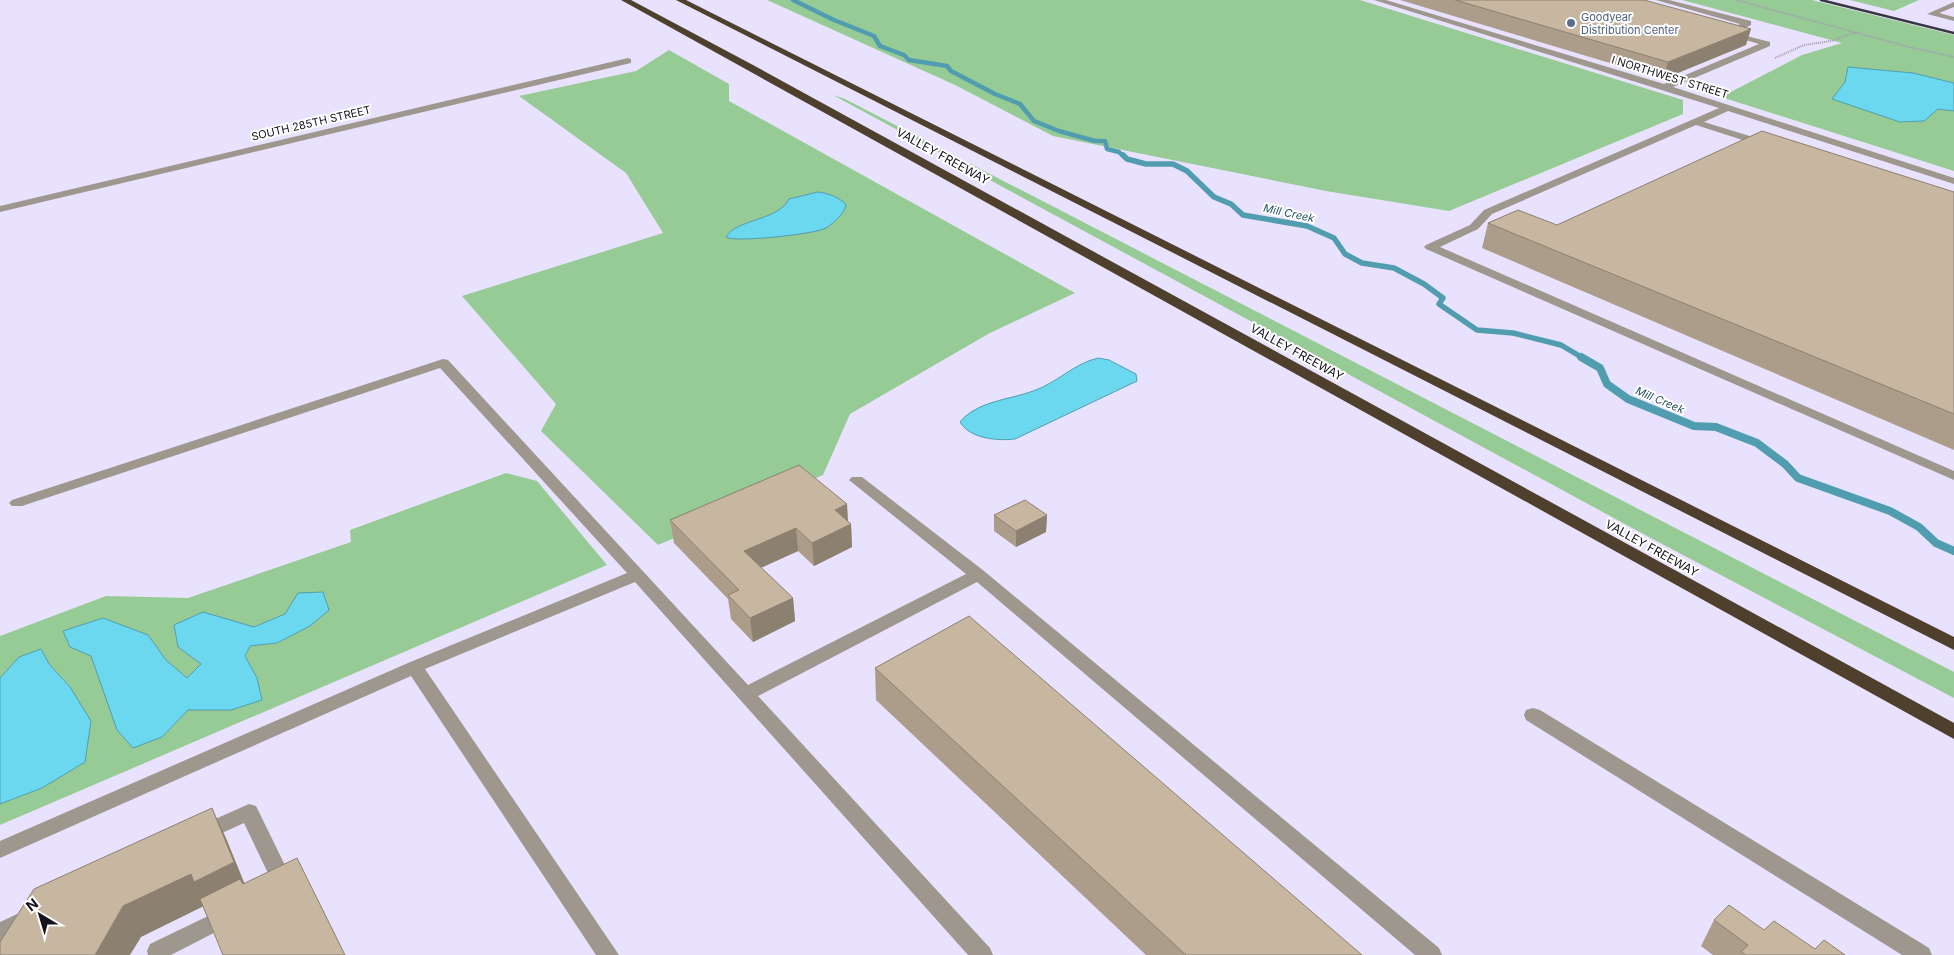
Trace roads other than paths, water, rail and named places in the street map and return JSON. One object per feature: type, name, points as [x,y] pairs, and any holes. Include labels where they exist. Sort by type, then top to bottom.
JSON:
[{"type":"highway","name":"VALLEY FREEWAY","points":[[625,0],[750,67],[1954,732]]},
{"type":"highway","name":"VALLEY FREEWAY","points":[[680,0],[1954,644]]},
{"type":"street","name":"I NORTHWEST STREET","points":[[1378,0],[1665,87],[1954,181]]},
{"type":"street","points":[[1660,0],[1748,23],[1727,33],[1766,44],[1665,87]]},
{"type":"street","points":[[1954,4],[1931,14],[1954,19]]},
{"type":"street","points":[[1701,20],[1716,15]]},
{"type":"street","name":"SOUTH 285TH STREET","points":[[0,209],[628,61]]},
{"type":"street","points":[[1728,107],[1488,212],[1474,227],[1430,248],[1954,476]]},
{"type":"street","points":[[1696,122],[1779,149]]},
{"type":"street","points":[[17,503],[443,363],[982,955]]},
{"type":"street","points":[[857,480],[978,575],[1431,955]]},
{"type":"street","points":[[0,850],[414,667],[638,575]]},
{"type":"street","points":[[746,694],[978,575]]},
{"type":"street","points":[[414,667],[608,955]]},
{"type":"street","points":[[1533,715],[1920,955]]},
{"type":"street","points":[[188,841],[249,812],[284,886],[268,895]]},
{"type":"street","points":[[159,955],[158,951],[242,908]]},
{"type":"street","points":[[0,936],[4,930],[48,909]]},
{"type":"water","points":[[1848,67],[1913,73],[1954,83],[1954,111],[1938,109],[1924,121],[1900,122],[1832,99],[1845,82]]},
{"type":"water","points":[[818,192],[833,196],[846,205],[839,218],[826,228],[807,233],[775,237],[732,239],[726,237],[731,231],[739,227],[776,212],[789,199]]},
{"type":"water","points":[[1098,358],[1109,360],[1136,374],[1137,381],[1015,439],[985,438],[970,432],[960,422],[967,415],[984,405],[1042,388],[1081,365]]},
{"type":"water","points":[[323,592],[329,610],[310,626],[277,643],[250,646],[245,656],[257,678],[262,700],[231,710],[188,710],[162,737],[133,748],[117,730],[91,656],[70,647],[63,631],[103,618],[148,635],[166,660],[187,678],[201,664],[178,647],[174,625],[203,612],[254,627],[285,614],[298,593]]},
{"type":"water","points":[[41,649],[49,664],[70,687],[91,721],[85,762],[42,788],[0,804],[0,678],[19,657]]},
{"type":"waterway","name":"Mill Creek","points":[[793,0],[834,20],[874,36],[880,46],[904,55],[909,60],[947,66],[951,71],[995,94],[1020,104],[1034,121],[1059,131],[1095,141],[1105,141],[1107,149],[1119,152],[1124,157]]},
{"type":"waterway","name":"Mill Creek","points":[[1123,155],[1127,159],[1146,164],[1173,164],[1187,171],[1214,197],[1231,204],[1243,215],[1307,226],[1334,238],[1345,254],[1362,263],[1394,268],[1424,284],[1443,298],[1439,304],[1477,330],[1513,333],[1561,345],[1583,358]]},
{"type":"waterway","name":"Mill Creek","points":[[1581,357],[1600,368],[1607,384],[1628,399],[1694,426],[1716,427],[1757,443],[1785,464],[1798,478],[1890,511],[1919,527],[1936,543],[1954,551]]},
{"type":"railway","points":[[1821,0],[1954,33]]},
{"type":"place","name":"Goodyear Distribution Center","points":[[1571,23]]}]
